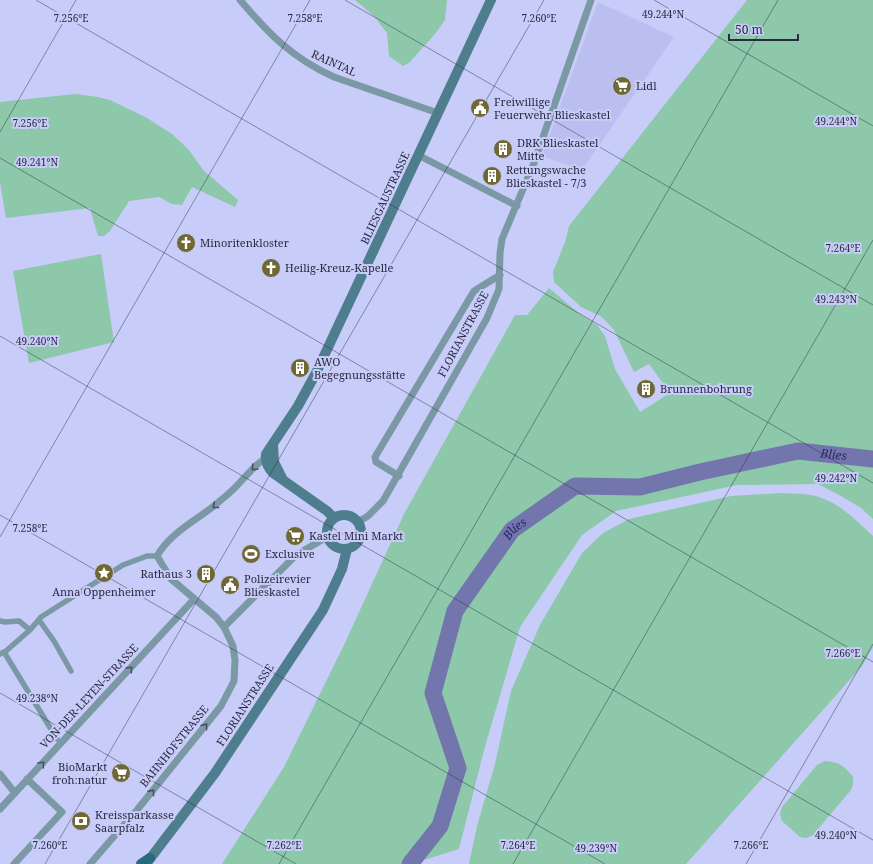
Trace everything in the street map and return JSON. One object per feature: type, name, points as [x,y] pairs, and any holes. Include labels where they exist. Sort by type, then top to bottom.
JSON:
[{"type":"main road","name":"BLIESGAUSTRASSE","points":[[266,458],[266,454],[298,406],[316,373],[491,0]]},
{"type":"main road","points":[[273,445],[274,462],[283,480]]},
{"type":"main road","points":[[266,458],[269,469],[273,473],[327,511],[334,518]]},
{"type":"main road","points":[[344,515],[350,516],[358,522],[362,533],[357,544],[347,549],[337,548],[330,542],[328,537],[328,526],[334,518],[344,515]]},
{"type":"main road","name":"FLORIANSTRASSE","points":[[148,861],[215,773],[323,610],[342,569],[347,549]]},
{"type":"main road","points":[[141,864],[148,861]]},
{"type":"street","name":"RAINTAL","points":[[240,0],[276,40],[296,56],[318,70],[438,113]]},
{"type":"street","name":"FLORIANSTRASSE","points":[[358,522],[368,516],[383,501],[399,476],[487,318],[499,289],[502,239],[534,163],[591,0]]},
{"type":"street","points":[[418,155],[517,206]]},
{"type":"street","points":[[399,476],[376,462],[375,457],[474,291],[500,275]]},
{"type":"street","name":"BLIESGAUSTRASSE","points":[[157,556],[162,547],[173,535],[220,501],[266,458]]},
{"type":"street","points":[[224,627],[296,555],[328,537]]},
{"type":"street","points":[[59,741],[2,653],[30,630],[41,617],[123,565],[147,556],[157,556]]},
{"type":"street","name":"BAHNHOFSTRASSE","points":[[90,864],[137,810],[221,706],[234,681],[235,660],[233,646],[224,627],[216,618],[171,579],[157,556]]},
{"type":"street","name":"VON-DER-LEYEN-STRASSE","points":[[0,809],[27,780],[59,741],[194,599]]},
{"type":"street","points":[[39,620],[54,641],[71,671]]},
{"type":"street","points":[[0,621],[19,621],[30,630]]},
{"type":"street","points":[[0,774],[15,792]]},
{"type":"street","points":[[14,864],[62,812],[27,780]]},
{"type":"shaded area","points":[[598,2],[674,37],[582,170],[542,156]]},
{"type":"green space","points":[[355,0],[447,0],[445,20],[435,34],[410,62],[403,66],[389,56],[387,33],[374,16]]},
{"type":"green space","points":[[747,0],[873,0],[873,519],[861,508],[818,484],[737,485],[616,511],[582,535],[520,627],[484,750],[459,849],[411,864],[222,864],[284,767],[344,645],[404,514],[515,315],[527,315],[549,288],[581,315],[597,325],[605,336],[615,369],[640,412],[670,393],[649,364],[634,372],[614,330],[602,317],[581,307],[554,282],[553,272],[565,242],[569,226]]},
{"type":"green space","points":[[75,94],[110,100],[147,118],[172,134],[189,150],[204,171],[238,200],[235,207],[192,187],[182,205],[172,204],[159,197],[129,201],[110,231],[104,236],[98,236],[90,208],[6,218],[0,182],[0,102]]},
{"type":"green space","points":[[101,254],[114,342],[29,363],[13,271]]},
{"type":"green space","points":[[781,493],[811,495],[824,499],[847,512],[873,536],[873,647],[862,666],[686,864],[469,864],[477,826],[495,764],[511,691],[540,625],[582,553],[603,533],[629,519],[731,496]]},
{"type":"green space","points":[[825,761],[834,762],[844,767],[853,777],[853,784],[851,790],[813,835],[806,838],[800,837],[782,821],[780,814],[782,807],[817,765]]},
{"type":"waterway","name":"Blies","points":[[410,864],[440,826],[458,768],[433,693],[455,611],[512,530],[575,486],[640,487],[700,472],[798,451],[873,459]]},
{"type":"place","name":"Lidl","points":[[622,86]]},
{"type":"place","name":"Freiwillige Feuerwehr Blieskastel","points":[[480,108]]},
{"type":"place","name":"DRK Blieskastel Mitte","points":[[503,149]]},
{"type":"place","name":"Rettungswache Blieskastel - 7/3","points":[[492,176]]},
{"type":"place","name":"Minoritenkloster","points":[[186,243]]},
{"type":"place","name":"Heilig-Kreuz-Kapelle","points":[[271,268]]},
{"type":"place","name":"AWO Begegnungsstätte","points":[[300,368]]},
{"type":"place","name":"Brunnenbohrung","points":[[646,389]]},
{"type":"place","name":"Kastel Mini Markt","points":[[295,536]]},
{"type":"place","name":"Exclusive","points":[[251,554]]},
{"type":"place","name":"Anna Oppenheimer","points":[[104,573]]},
{"type":"place","name":"Rathaus 3","points":[[206,574]]},
{"type":"place","name":"Polizeirevier Blieskastel","points":[[230,585]]},
{"type":"place","name":"BioMarkt froh:natur","points":[[121,773]]},
{"type":"place","name":"Kreissparkasse Saarpfalz","points":[[81,821]]}]
